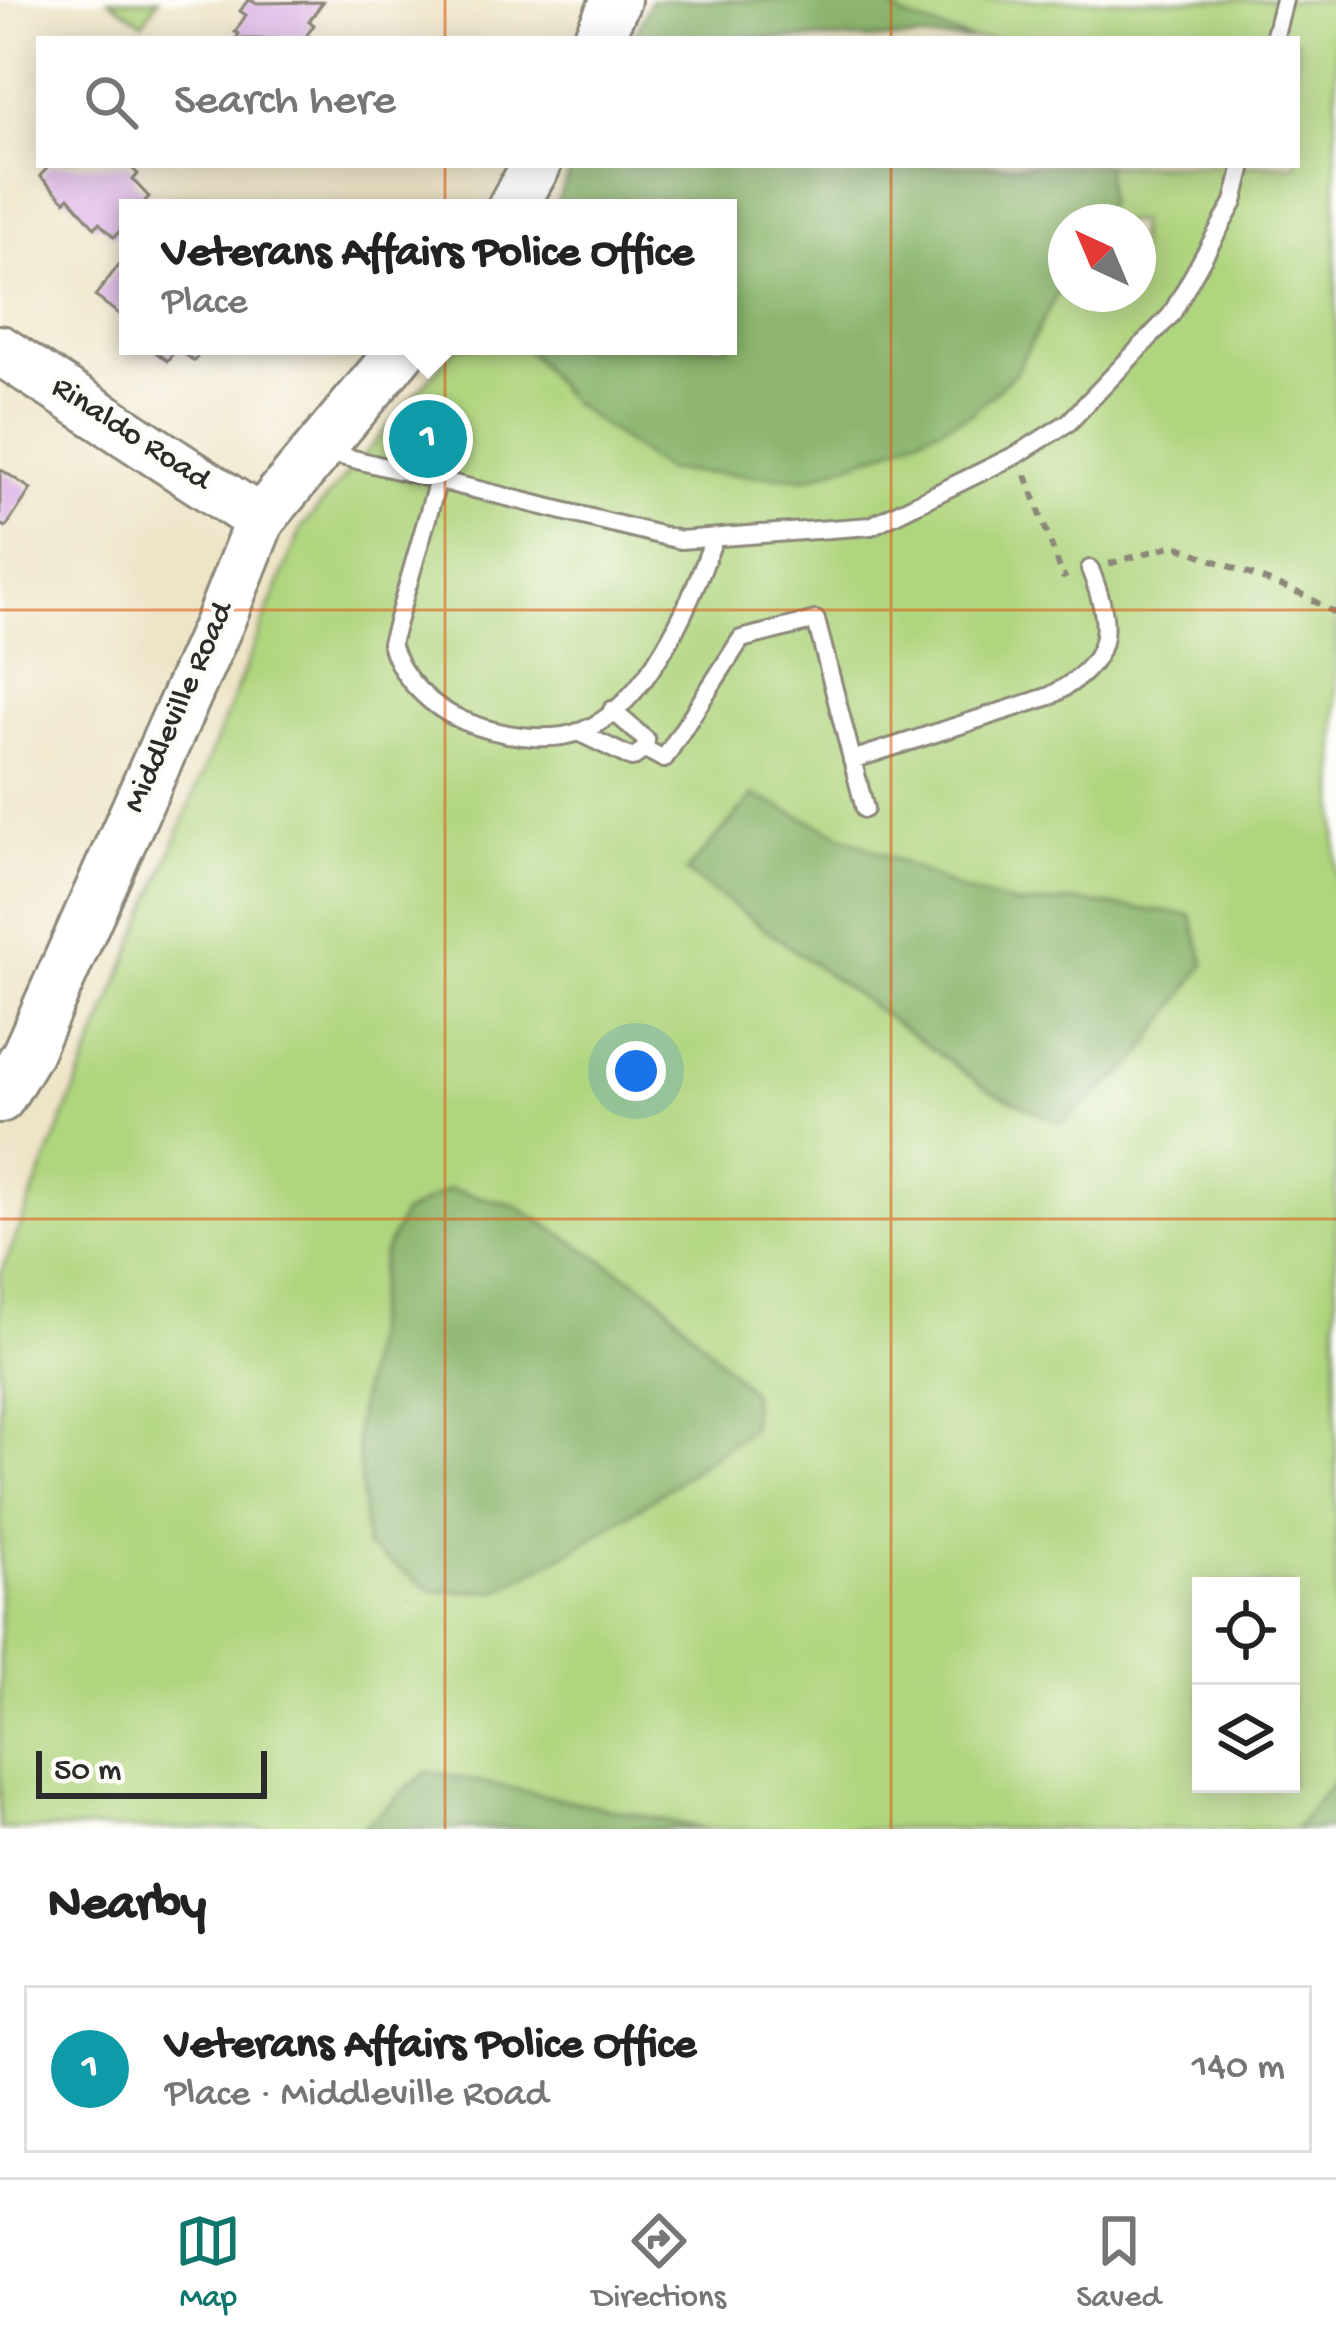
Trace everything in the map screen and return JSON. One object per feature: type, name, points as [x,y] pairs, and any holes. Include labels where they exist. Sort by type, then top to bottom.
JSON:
[{"type":"street","points":[[599,36],[616,0]]},
{"type":"street","points":[[517,199],[534,168]]},
{"type":"street","name":"Rinaldo Road","points":[[0,350],[260,520]]},
{"type":"street","name":"Middleville Road","points":[[0,1098],[36,1031],[260,520],[398,355]]},
{"type":"lane","points":[[1275,36],[1284,0]]},
{"type":"lane","points":[[318,451],[680,540],[871,526],[1018,454],[1069,422],[1171,314],[1234,202],[1242,168]]},
{"type":"lane","points":[[438,480],[391,637],[401,668],[429,699],[476,726],[519,735],[578,732],[632,758],[646,749]]},
{"type":"lane","points":[[578,732],[612,710],[649,668],[692,601],[714,538]]},
{"type":"lane","points":[[852,760],[1050,696],[1073,683],[1106,644],[1104,604],[1090,569]]},
{"type":"lane","points":[[646,749],[664,759],[741,640],[816,620],[865,809]]},
{"type":"lane","points":[[612,710],[646,740],[646,749]]},
{"type":"path","points":[[1018,454],[1063,577],[1174,544],[1304,595],[1336,614]]},
{"type":"green space","points":[[109,0],[158,0],[143,23]]},
{"type":"green space","points":[[651,0],[882,0],[904,17],[961,36],[634,36]]},
{"type":"green space","points":[[671,0],[1336,0],[1336,1829],[0,1829],[0,1276],[302,527],[449,355],[737,355],[737,199],[699,199],[600,168],[1300,168],[1300,36],[653,36]]},
{"type":"green space","points":[[572,168],[1106,168],[1107,204],[1048,204],[1048,311],[1015,373],[970,414],[886,451],[807,478],[666,471],[570,402],[531,355],[737,355],[737,199],[558,199]]},
{"type":"green space","points":[[754,795],[964,891],[1019,905],[1075,901],[1191,915],[1205,964],[1135,1063],[1061,1123],[987,1089],[686,872]]},
{"type":"green space","points":[[450,1189],[516,1206],[655,1293],[752,1393],[751,1428],[573,1550],[497,1591],[433,1591],[366,1547],[356,1428],[383,1255],[403,1214]]},
{"type":"green space","points":[[427,1771],[707,1829],[361,1829]]},
{"type":"green space","points":[[1336,1778],[1336,1829],[1295,1829]]},
{"type":"building","points":[[248,0],[323,2],[309,21],[314,25],[306,36],[238,36],[235,32],[246,15],[240,11]]},
{"type":"building","points":[[47,168],[132,168],[138,174],[133,180],[149,197],[119,199],[119,232],[114,237],[99,223],[95,228],[69,197],[65,201],[40,176]]},
{"type":"building","points":[[119,265],[119,314],[95,296]]},
{"type":"building","points":[[420,413],[443,418],[437,447],[432,446],[427,461],[418,458],[423,443],[416,442],[419,435],[414,434]]},
{"type":"building","points":[[0,469],[31,489],[6,527],[0,524]]},
{"type":"place","name":"Veterans Affairs Police Office","points":[[428,439]]}]
